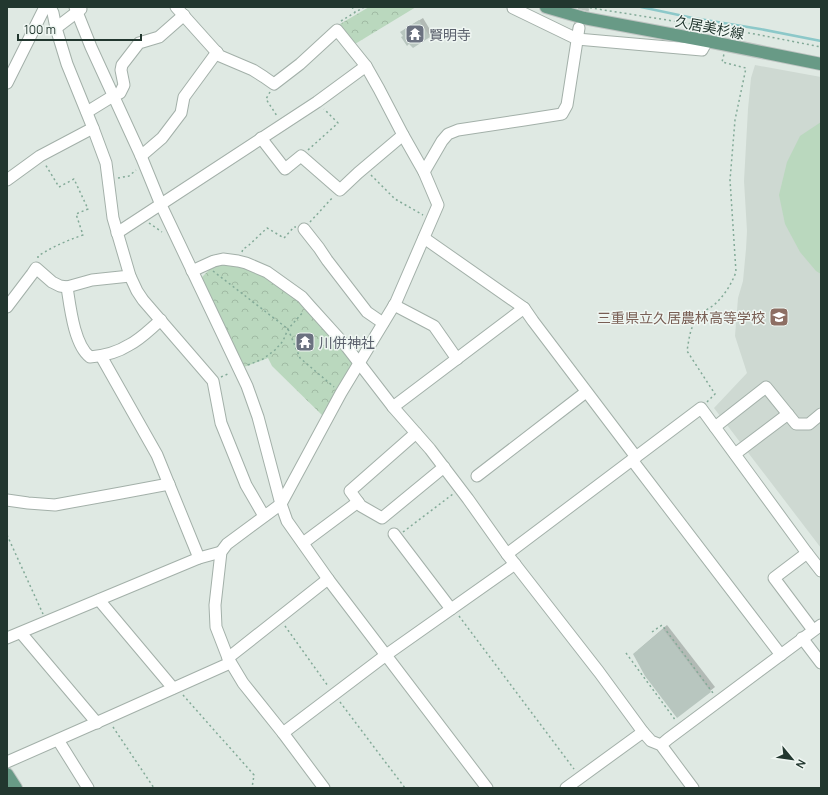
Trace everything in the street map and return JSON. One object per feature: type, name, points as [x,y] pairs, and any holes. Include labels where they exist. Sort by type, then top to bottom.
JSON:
[{"type":"main road","name":"久居美杉線","points":[[546,7],[584,18],[821,64]]},
{"type":"main road","points":[[7,774],[16,788]]},
{"type":"street","points":[[7,83],[45,7]]},
{"type":"street","points":[[50,7],[67,64],[106,163],[113,218],[130,276],[138,292],[213,381],[221,423],[246,484],[264,516]]},
{"type":"street","points":[[176,7],[220,56],[253,70],[274,84],[300,64],[337,30],[366,66],[424,172],[438,205],[394,304],[341,393],[281,504],[227,544],[221,552],[215,605],[216,627],[229,660],[243,683],[324,788]]},
{"type":"street","points":[[513,7],[578,34],[702,50],[706,41]]},
{"type":"street","points":[[56,28],[77,8],[91,47],[161,205],[252,397],[287,521],[328,579],[487,788]]},
{"type":"street","points":[[87,112],[120,93],[124,85],[122,65],[139,43],[159,38],[184,16]]},
{"type":"street","points":[[424,172],[442,141],[448,134],[458,130],[562,114],[567,105],[578,34]]},
{"type":"street","points":[[142,160],[162,138],[181,113],[184,97],[217,52]]},
{"type":"street","points":[[117,233],[317,102],[366,66]]},
{"type":"street","points":[[7,180],[40,156],[93,128]]},
{"type":"street","points":[[261,138],[285,169],[301,156],[340,190],[403,135]]},
{"type":"street","points":[[304,229],[367,312],[383,323]]},
{"type":"street","points":[[424,238],[524,308],[781,655]]},
{"type":"street","points":[[192,271],[214,261],[223,259],[253,265],[267,272],[302,298],[326,322],[444,467],[507,554],[651,741],[661,746],[693,788]]},
{"type":"street","points":[[7,305],[36,268],[52,282],[60,286],[67,287],[92,280],[130,276]]},
{"type":"street","points":[[67,287],[77,337],[86,354],[90,358],[101,356],[128,346],[161,320]]},
{"type":"street","points":[[394,304],[434,326],[457,359]]},
{"type":"street","points":[[394,407],[524,308]]},
{"type":"street","points":[[101,356],[157,455],[199,558]]},
{"type":"street","points":[[715,427],[766,387],[796,424],[809,424],[821,414]]},
{"type":"street","points":[[477,476],[586,392]]},
{"type":"street","points":[[507,554],[701,408],[821,571]]},
{"type":"street","points":[[735,454],[788,414]]},
{"type":"street","points":[[416,433],[350,491],[361,506],[382,518],[444,467]]},
{"type":"street","points":[[7,500],[55,505],[168,484]]},
{"type":"street","points":[[303,543],[358,502]]},
{"type":"street","points":[[395,535],[452,608]]},
{"type":"street","points":[[7,638],[199,558],[221,552]]},
{"type":"street","points":[[661,746],[668,739],[817,628],[774,578],[807,553]]},
{"type":"street","points":[[283,733],[386,655],[515,564]]},
{"type":"street","points":[[7,762],[174,688],[229,660],[328,579]]},
{"type":"street","points":[[99,600],[174,688]]},
{"type":"street","points":[[21,633],[102,721]]},
{"type":"street","points":[[802,638],[821,662]]},
{"type":"street","points":[[566,788],[644,732]]},
{"type":"street","points":[[58,740],[88,788]]},
{"type":"path","points":[[352,7],[355,12]]},
{"type":"path","points":[[337,30],[336,23],[364,7]]},
{"type":"path","points":[[585,7],[731,30],[821,47]]},
{"type":"path","points":[[730,34],[731,30]]},
{"type":"path","points":[[701,408],[715,394],[687,351],[691,328],[698,317],[714,305],[723,295],[732,283],[736,272],[730,180],[735,120],[746,68],[722,62],[724,53]]},
{"type":"path","points":[[274,84],[266,99],[282,125]]},
{"type":"path","points":[[301,156],[338,123],[317,102]]},
{"type":"path","points":[[36,268],[38,256],[62,242],[83,234],[76,214],[88,209],[74,179],[59,187],[40,156]]},
{"type":"path","points":[[108,179],[129,176],[142,160]]},
{"type":"path","points":[[364,168],[395,199],[432,220]]},
{"type":"path","points":[[238,261],[243,249],[266,228],[284,238],[294,227],[304,229],[340,190]]},
{"type":"path","points":[[140,218],[178,242]]},
{"type":"path","points":[[205,266],[288,329],[300,358],[341,393]]},
{"type":"path","points":[[213,381],[263,359],[275,350],[283,341],[288,329],[309,305]]},
{"type":"path","points":[[395,535],[460,489]]},
{"type":"path","points":[[7,535],[46,622]]},
{"type":"path","points":[[452,608],[580,777]]},
{"type":"path","points":[[279,618],[405,788]]},
{"type":"path","points":[[652,632],[662,625],[719,701]]},
{"type":"path","points":[[626,654],[676,721]]},
{"type":"path","points":[[174,688],[254,775],[252,788]]},
{"type":"path","points":[[102,721],[154,788]]},
{"type":"shaded area","name":"三重県立久居農林高等学校","points":[[755,65],[821,77],[821,548],[714,408],[747,373],[735,336],[738,298],[743,281],[746,249],[747,231],[744,181],[748,109],[751,78]]},
{"type":"green space","points":[[369,7],[416,7],[355,44],[340,24]]},
{"type":"green space","points":[[821,122],[821,274],[816,271],[800,252],[785,224],[779,195],[787,162],[800,136]]},
{"type":"green space","points":[[226,264],[242,265],[262,272],[289,292],[313,313],[354,361],[354,365],[324,417],[272,366],[268,358],[244,367],[200,279],[213,266]]},
{"type":"building","name":"賢明寺","points":[[419,20],[430,37],[413,48],[409,44],[407,46],[401,37],[403,36],[400,32]]},
{"type":"building","points":[[663,629],[711,692],[677,718],[645,676],[633,654]]},
{"type":"waterway","points":[[641,7],[821,41]]},
{"type":"tunnel","points":[[579,26],[584,7]]},
{"type":"place","name":"賢明寺","points":[[415,34]]},
{"type":"place","name":"三重県立久居農林高等学校","points":[[779,317]]},
{"type":"place","name":"川併神社","points":[[305,342]]}]
